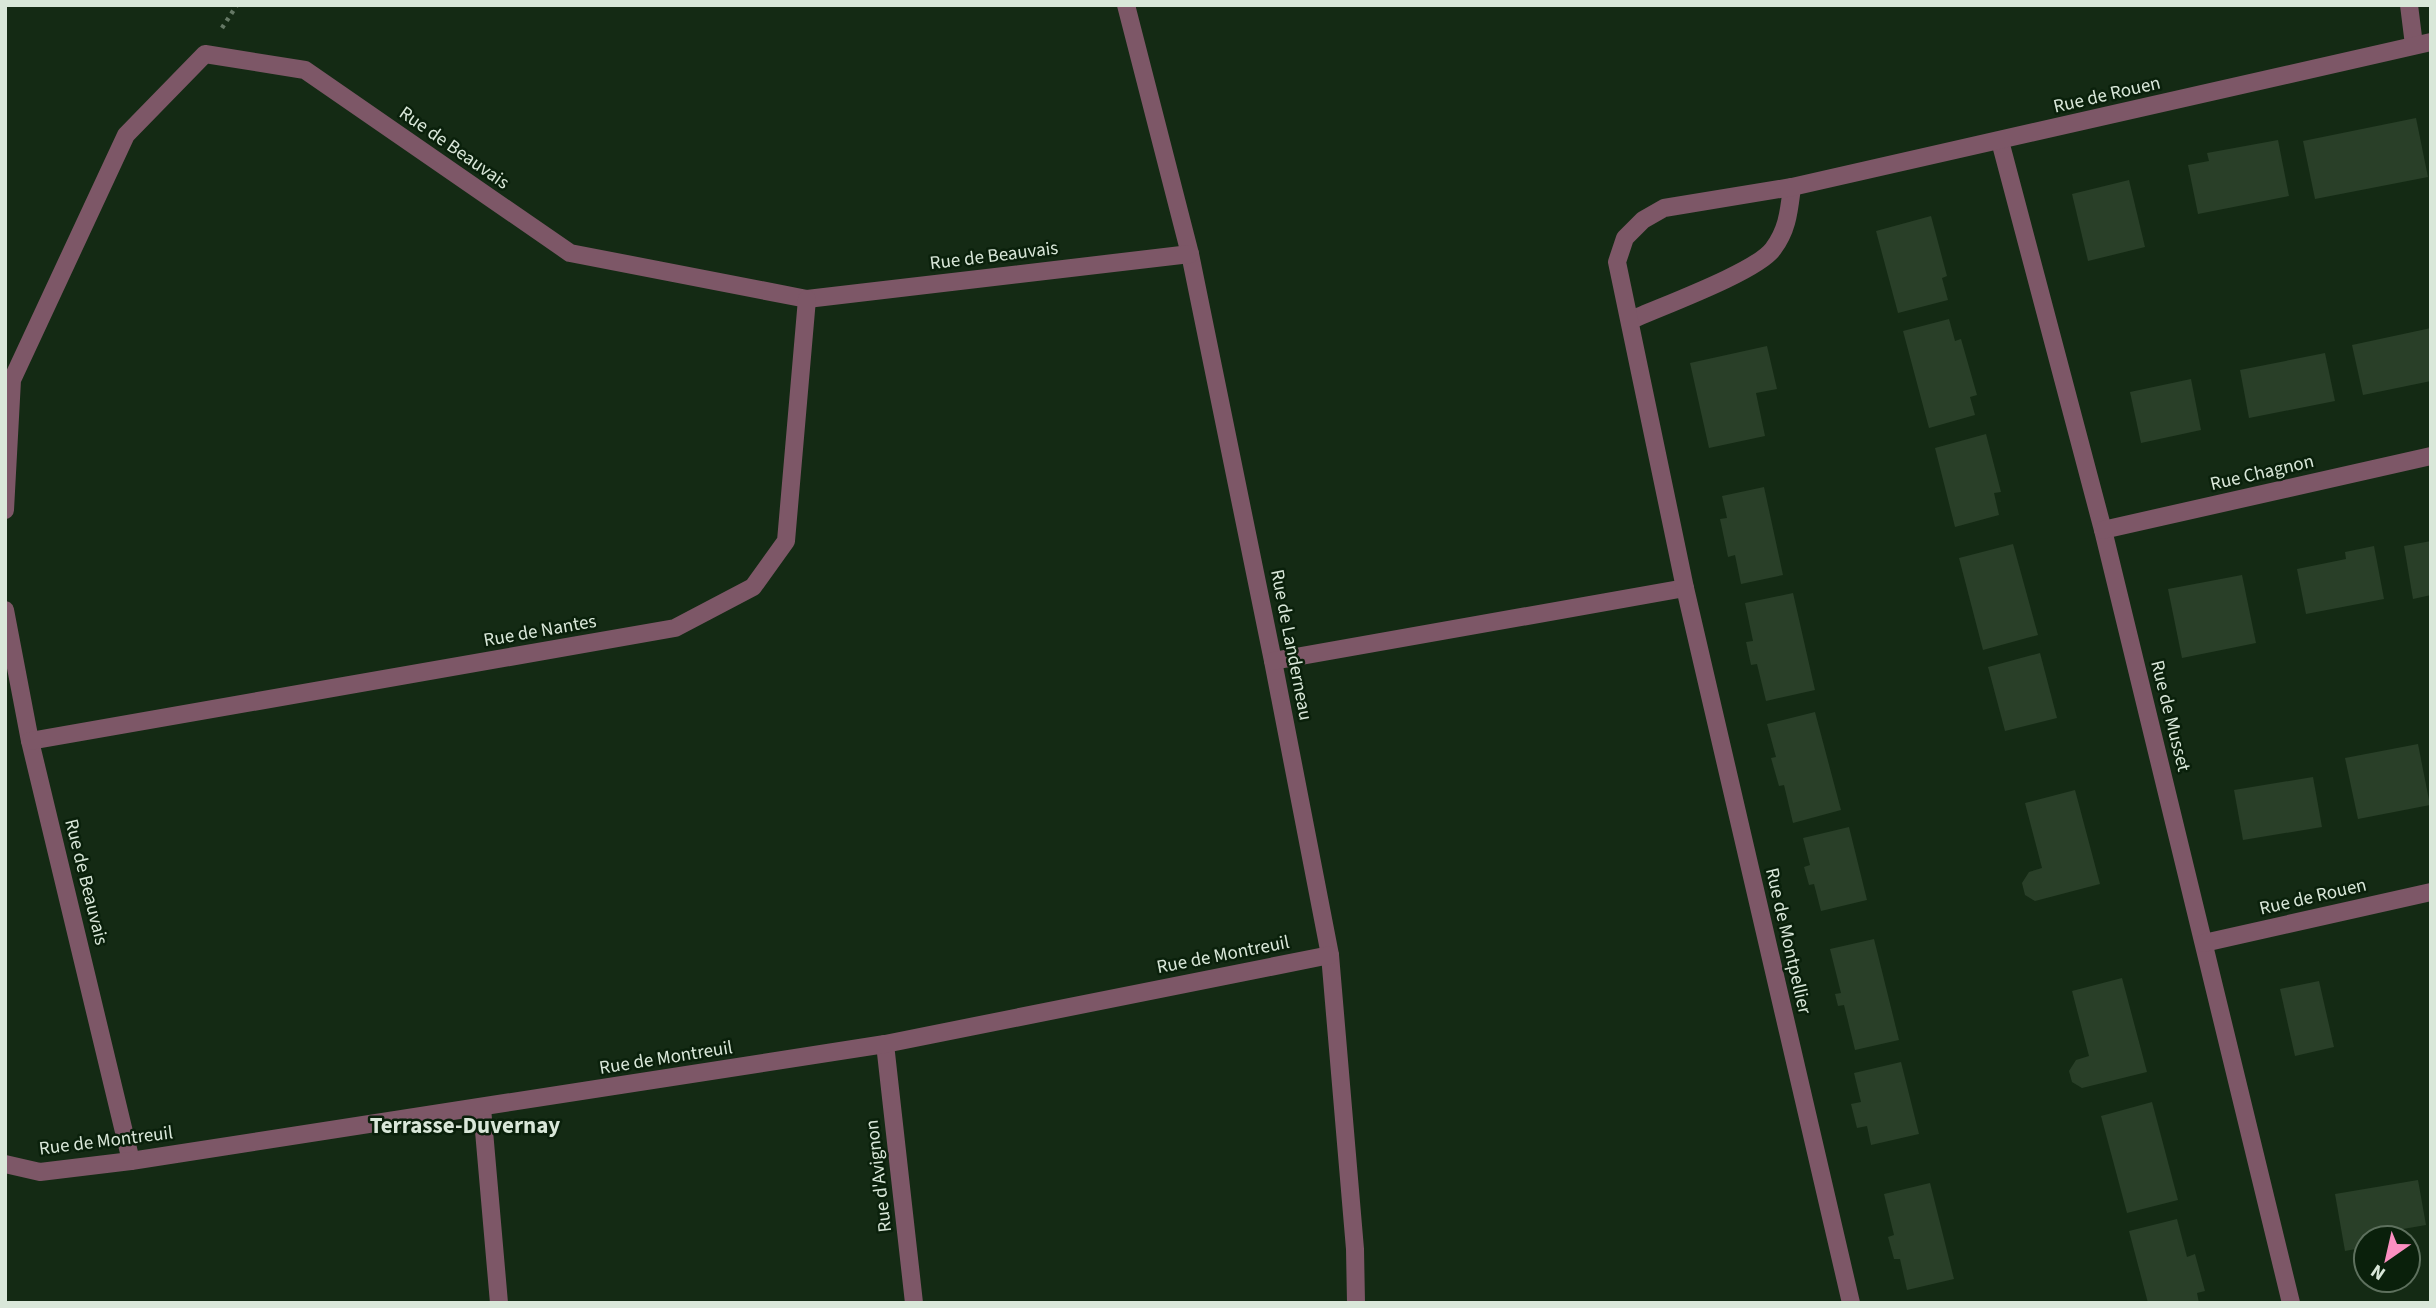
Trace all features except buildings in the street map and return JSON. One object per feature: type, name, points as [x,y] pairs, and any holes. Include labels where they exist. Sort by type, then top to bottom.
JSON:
[{"type":"street","name":"Rue de Landerneau","points":[[1126,5],[1190,254],[1330,955],[1355,1249],[1356,1303]]},
{"type":"street","points":[[2409,5],[2423,44]]},
{"type":"street","name":"Rue de Rouen","points":[[1631,320],[1618,262],[1625,238],[1643,220],[1664,208],[1792,187],[2423,44]]},
{"type":"street","name":"Rue de Beauvais","points":[[5,510],[12,380],[125,135],[205,54],[305,70],[569,253],[807,299],[1190,254]]},
{"type":"street","name":"Rue de Musset","points":[[2000,141],[2103,530],[2291,1303]]},
{"type":"street","points":[[1631,320],[1744,268],[1772,251],[1788,222],[1792,187]]},
{"type":"street","name":"Rue de Nantes","points":[[30,741],[675,628],[753,587],[786,541],[807,299]]},
{"type":"street","name":"Rue de Montpellier","points":[[1631,320],[1685,588],[1851,1303]]},
{"type":"street","name":"Rue Chagnon","points":[[2103,530],[2431,456]]},
{"type":"street","points":[[1273,661],[1685,588]]},
{"type":"street","name":"Rue de Beauvais","points":[[5,610],[30,741],[131,1161]]},
{"type":"street","name":"Rue de Rouen","points":[[2204,943],[2431,892]]},
{"type":"street","name":"Rue de Montreuil","points":[[5,1164],[40,1172],[131,1161],[482,1108],[885,1044],[1330,955]]},
{"type":"street","name":"Rue d'Avignon","points":[[885,1044],[914,1303]]},
{"type":"street","points":[[482,1108],[499,1303]]},
{"type":"district","name":"Terrasse-Duvernay","points":[[465,1125]]}]
